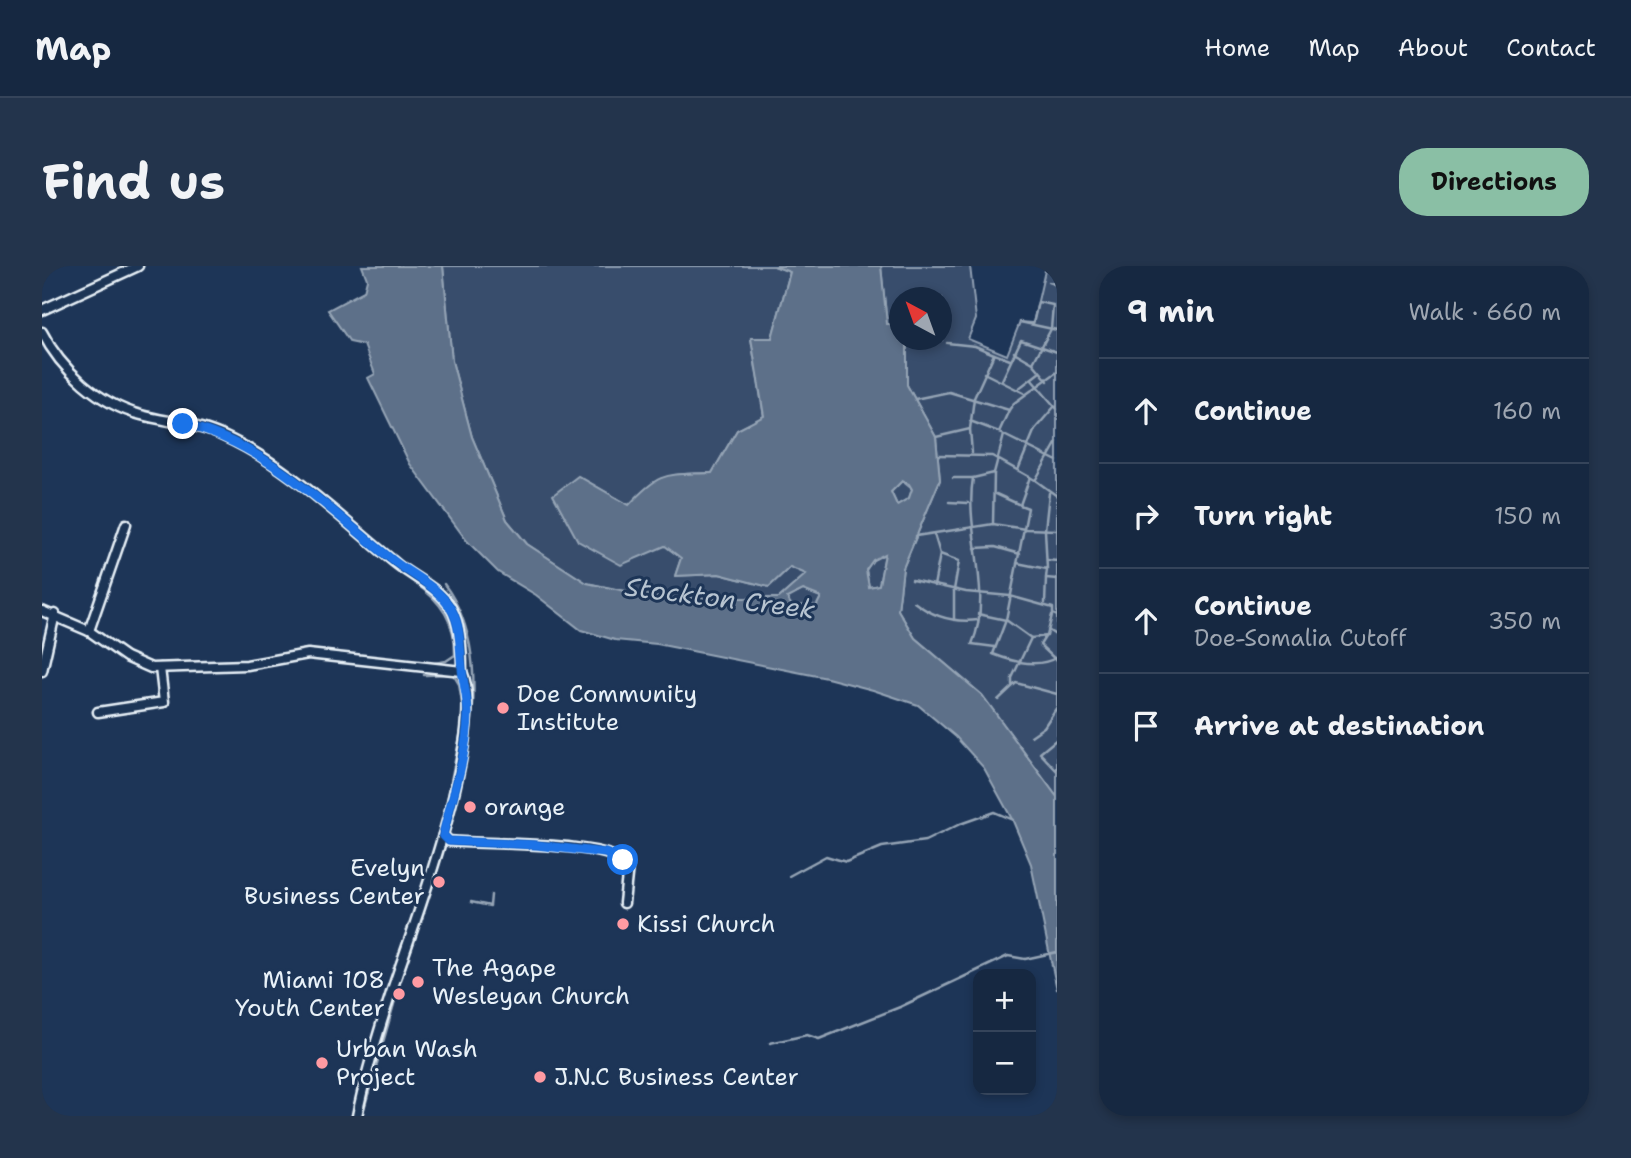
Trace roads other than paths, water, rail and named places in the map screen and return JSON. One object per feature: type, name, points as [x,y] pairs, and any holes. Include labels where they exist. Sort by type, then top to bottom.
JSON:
[{"type":"street","points":[[42,310],[138,266]]},
{"type":"street","points":[[42,332],[54,353],[90,388],[138,414],[207,429],[226,437],[316,495],[392,560],[437,591],[456,620],[462,671],[467,689],[468,717],[443,835],[374,1047],[357,1116]]},
{"type":"street","points":[[89,631],[126,524]]},
{"type":"street","points":[[42,611],[55,614],[89,631],[136,662],[160,668],[247,665],[308,654],[462,671]]},
{"type":"street","points":[[42,671],[55,614]]},
{"type":"street","points":[[98,712],[164,702],[160,668]]},
{"type":"street","points":[[443,835],[449,841],[537,845],[605,853],[623,860],[628,866],[624,903]]},
{"type":"water","name":"Stockton Creek","points":[[362,266],[443,266],[452,361],[472,437],[507,520],[527,544],[587,583],[659,598],[779,598],[806,574],[790,567],[769,587],[719,574],[675,576],[681,558],[665,546],[621,565],[578,541],[553,495],[578,476],[629,505],[657,480],[674,475],[712,473],[737,430],[764,416],[751,338],[772,338],[790,272],[774,266],[881,266],[889,324],[889,350],[907,350],[907,385],[936,437],[940,480],[903,568],[898,610],[915,638],[982,695],[1057,797],[1057,990],[1031,864],[1013,821],[984,768],[956,737],[918,705],[873,690],[827,678],[657,644],[615,640],[581,630],[536,595],[498,572],[467,541],[410,464],[368,378],[375,374],[364,345],[350,342],[328,310],[364,291],[367,279]],"holes":[[[902,481],[912,489],[909,498],[897,505],[891,492]],[[885,554],[879,585],[869,587],[866,570],[873,560]],[[803,590],[821,597],[817,605],[792,606],[787,598]]]},
{"type":"waterway","points":[[1048,282],[1057,285]]},
{"type":"waterway","points":[[1033,324],[1038,302],[1053,305],[1051,329],[1033,363]]},
{"type":"waterway","points":[[1020,322],[1057,330]]},
{"type":"waterway","points":[[1002,380],[1021,340],[1057,352]]},
{"type":"waterway","points":[[952,344],[975,346],[994,354],[974,398],[970,429]]},
{"type":"waterway","points":[[1014,352],[1033,363],[1048,381]]},
{"type":"waterway","points":[[994,354],[1010,360]]},
{"type":"waterway","points":[[1018,389],[1040,372]]},
{"type":"waterway","points":[[1009,410],[1014,403],[1057,372]]},
{"type":"waterway","points":[[984,373],[1024,393]]},
{"type":"waterway","points":[[1031,379],[1057,409]]},
{"type":"waterway","points":[[915,399],[949,392],[1009,410],[999,432],[1004,435],[994,473],[993,524]]},
{"type":"waterway","points":[[1018,470],[1035,429],[1054,407]]},
{"type":"waterway","points":[[970,421],[999,432]]},
{"type":"waterway","points":[[936,437],[970,429],[972,453]]},
{"type":"waterway","points":[[1004,435],[1057,461]]},
{"type":"waterway","points":[[1036,479],[1057,442]]},
{"type":"waterway","points":[[938,455],[992,456],[1057,496]]},
{"type":"waterway","points":[[994,473],[973,478],[971,498],[980,583],[978,624],[972,644],[995,647]]},
{"type":"waterway","points":[[1030,477],[1020,505],[1028,508],[1006,620],[993,654],[1017,662],[1034,663],[1050,661],[1057,657]]},
{"type":"waterway","points":[[953,478],[973,478]]},
{"type":"waterway","points":[[1047,569],[1045,530],[1049,493]]},
{"type":"waterway","points":[[996,494],[1018,504]]},
{"type":"waterway","points":[[949,502],[968,503]]},
{"type":"waterway","points":[[916,536],[993,524],[1057,530]]},
{"type":"waterway","points":[[934,534],[940,554],[934,586]]},
{"type":"waterway","points":[[975,548],[995,547],[1020,554]]},
{"type":"waterway","points":[[940,554],[959,561],[954,590],[954,620]]},
{"type":"waterway","points":[[1047,560],[1057,561]]},
{"type":"waterway","points":[[1017,563],[1047,569],[1046,578],[1057,579]]},
{"type":"waterway","points":[[1045,603],[1046,578]]},
{"type":"waterway","points":[[912,580],[966,592],[1010,596],[1053,608],[1053,614],[1057,616]]},
{"type":"waterway","points":[[415,583],[439,605],[453,632],[455,655],[446,661],[435,663]]},
{"type":"waterway","points":[[444,584],[464,623],[473,666],[473,711],[467,754]]},
{"type":"waterway","points":[[914,602],[944,617],[978,620]]},
{"type":"waterway","points":[[978,614],[1006,620],[1031,638],[1047,636],[1052,615]]},
{"type":"waterway","points":[[1048,630],[1057,636]]},
{"type":"waterway","points":[[1045,637],[1040,645],[1057,661]]},
{"type":"waterway","points":[[1012,685],[1012,678],[1031,638]]},
{"type":"waterway","points":[[424,675],[453,674],[459,684],[463,709]]},
{"type":"waterway","points":[[998,700],[1016,683],[1057,694]]},
{"type":"waterway","points":[[1031,736],[1044,727],[1057,707]]},
{"type":"waterway","points":[[442,826],[462,726]]},
{"type":"waterway","points":[[1057,739],[1040,753],[1057,771]]},
{"type":"waterway","points":[[462,772],[467,755]]},
{"type":"waterway","points":[[789,876],[826,856],[846,862],[882,847],[925,841],[960,824],[994,812],[1013,820]]},
{"type":"waterway","points":[[402,977],[446,841]]},
{"type":"waterway","points":[[471,902],[490,906],[491,895]]},
{"type":"waterway","points":[[770,1043],[807,1035],[819,1039],[900,1007],[1008,956],[1025,959],[1057,952]]},
{"type":"waterway","points":[[362,1116],[396,997]]},
{"type":"waterway","points":[[352,1116],[366,1062]]},
{"type":"place","name":"Doe Community Institute","points":[[503,708]]},
{"type":"place","name":"orange","points":[[470,807]]},
{"type":"place","name":"Evelyn Business Center","points":[[439,882]]},
{"type":"place","name":"Kissi Church","points":[[623,924]]},
{"type":"place","name":"The Agape Wesleyan Church","points":[[418,982]]},
{"type":"place","name":"Miami 108 Youth Center","points":[[399,994]]},
{"type":"place","name":"Urban Wash Project","points":[[322,1063]]},
{"type":"place","name":"J.N.C Business Center","points":[[540,1077]]}]
